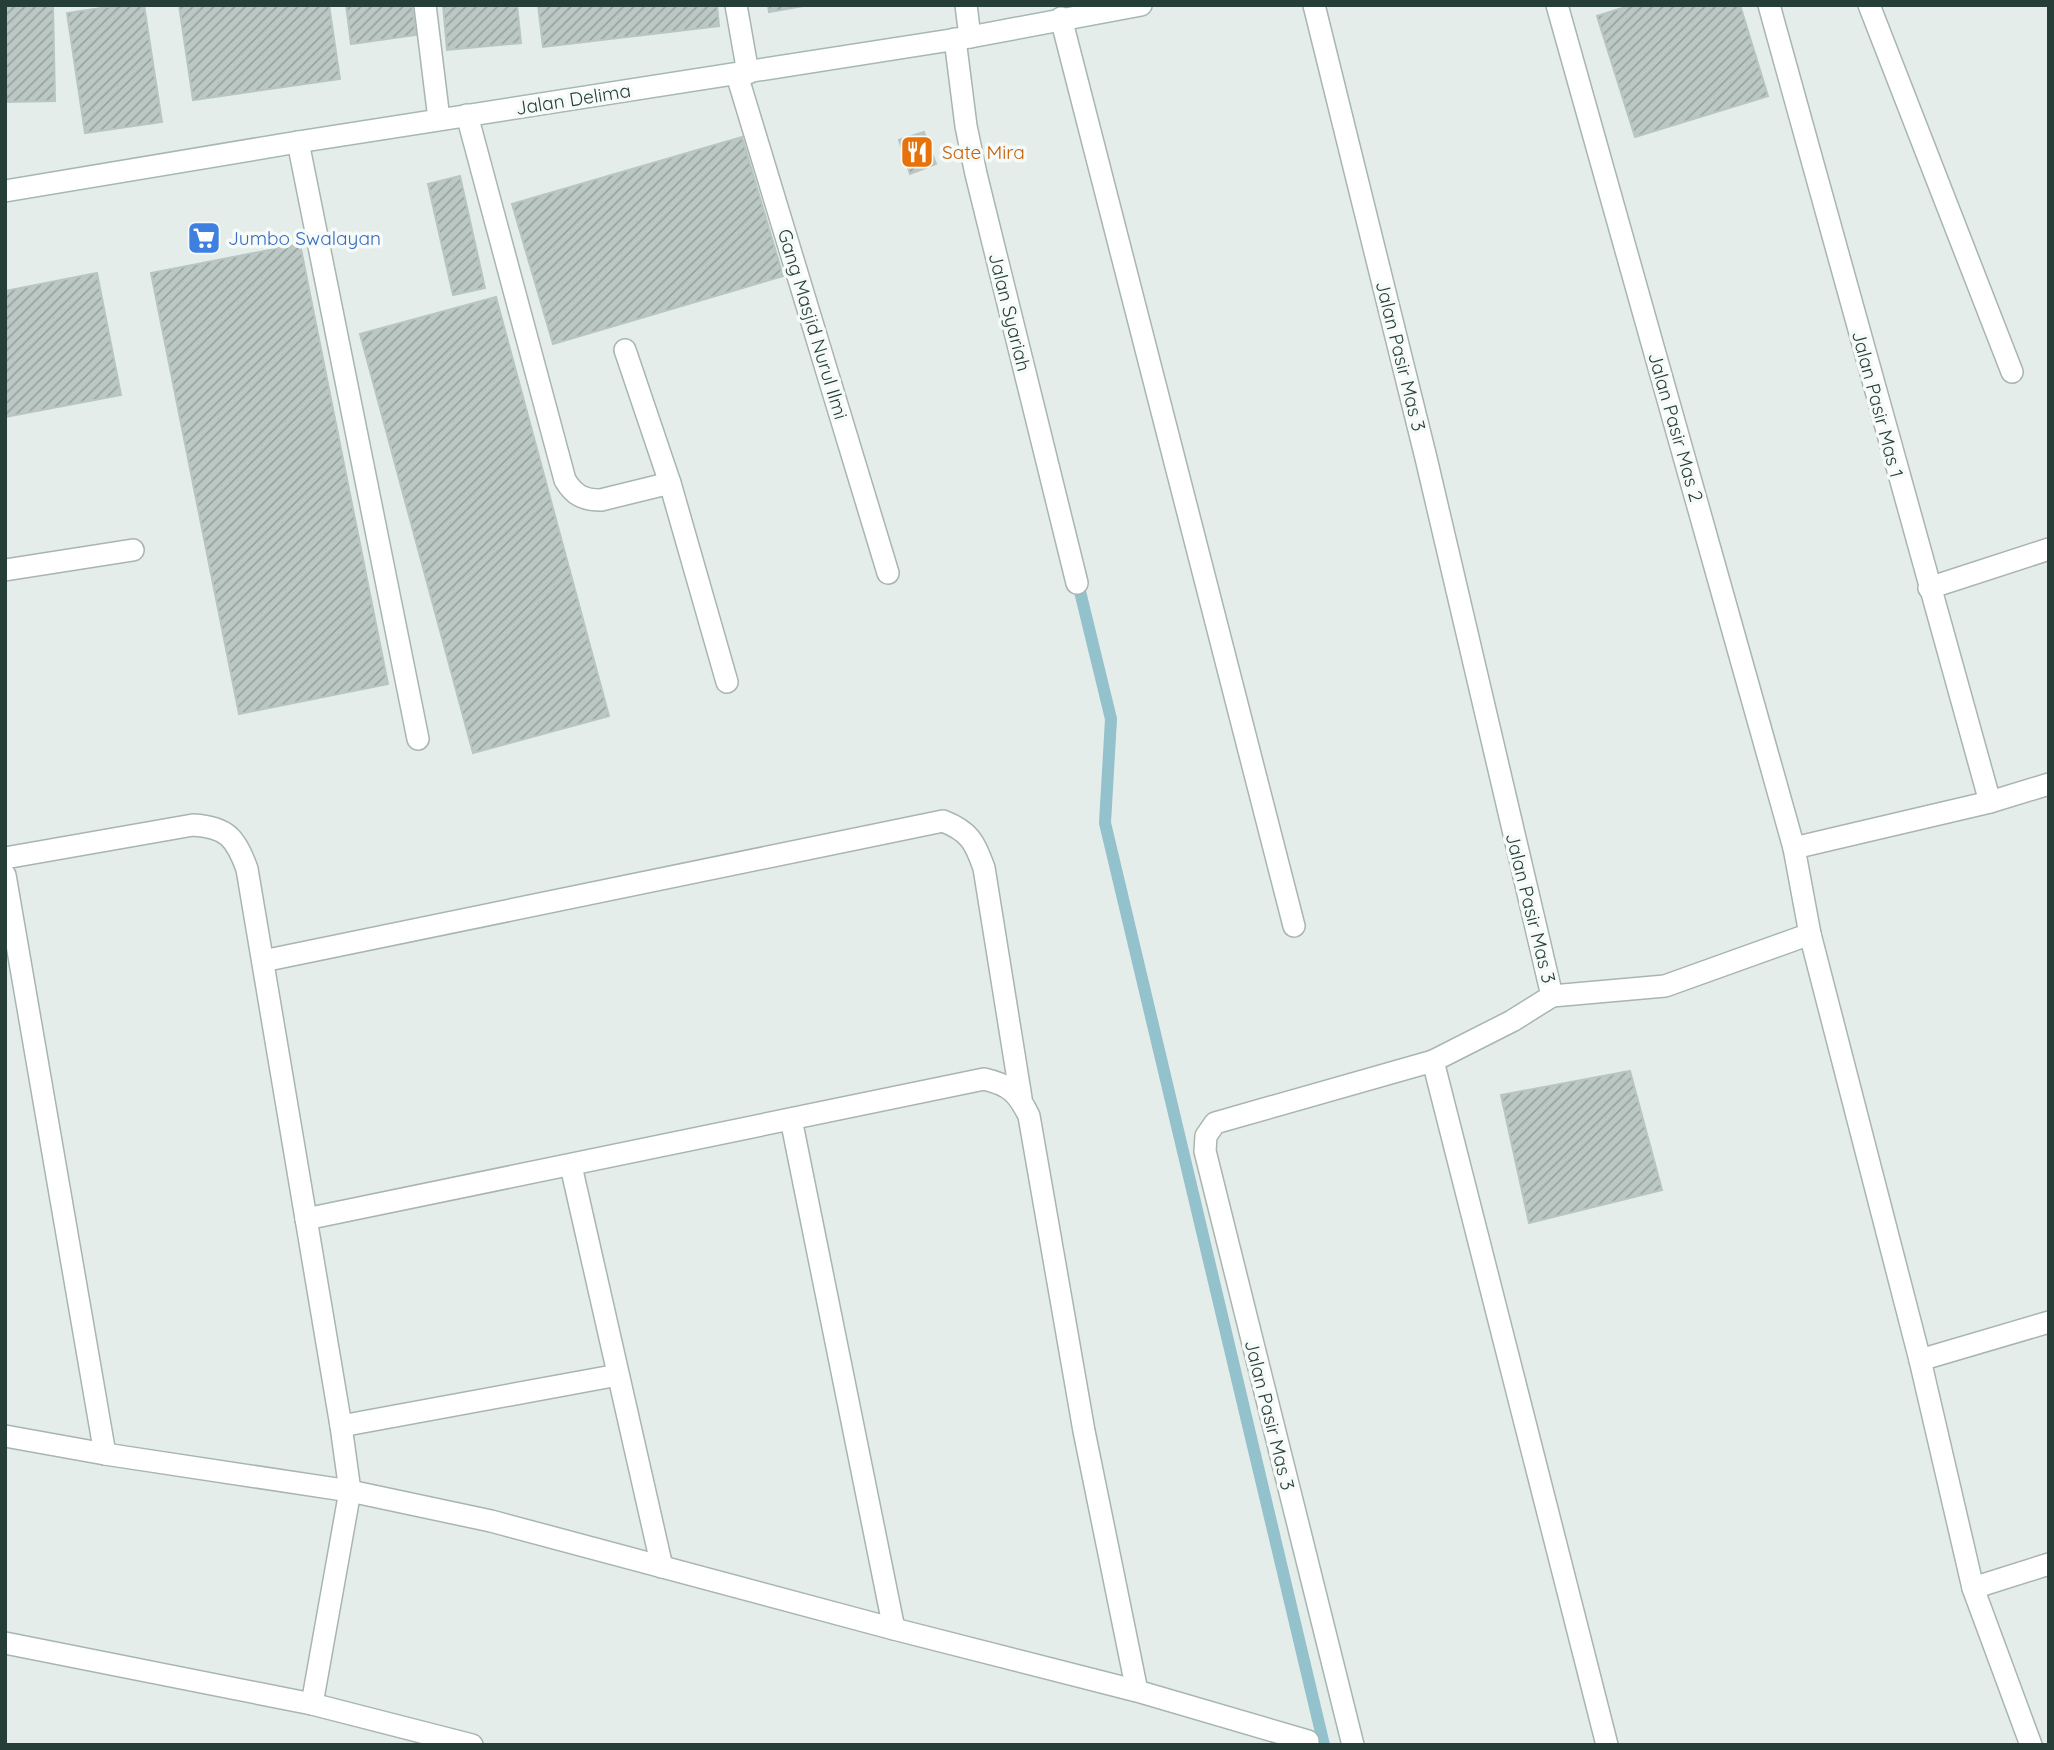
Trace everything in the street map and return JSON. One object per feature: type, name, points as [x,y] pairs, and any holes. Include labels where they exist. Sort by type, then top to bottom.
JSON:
[{"type":"street","points":[[425,5],[439,120]]},
{"type":"street","name":"Gang Masjid Nurul Ilmi","points":[[736,5],[742,74],[888,573]]},
{"type":"street","name":"Jalan Syariah","points":[[966,5],[962,38],[966,126],[1077,583]]},
{"type":"street","name":"Jalan Delima","points":[[5,191],[298,142],[962,38],[1141,5]]},
{"type":"street","name":"Jalan Pasir Mas 3","points":[[1314,5],[1426,458],[1552,996],[1512,1021],[1433,1061],[1215,1123],[1206,1136],[1205,1151],[1353,1745]]},
{"type":"street","name":"Jalan Pasir Mas 2","points":[[1558,5],[1794,848],[1810,934],[1920,1360],[1973,1588],[2031,1745]]},
{"type":"street","name":"Jalan Pasir Mas 1","points":[[1769,5],[1928,588],[1990,802]]},
{"type":"street","points":[[1869,5],[2012,372]]},
{"type":"street","points":[[1061,18],[1294,926]]},
{"type":"street","points":[[467,115],[565,480],[579,497],[590,500],[670,483]]},
{"type":"street","points":[[298,142],[418,739]]},
{"type":"street","points":[[625,350],[670,483],[727,682]]},
{"type":"street","points":[[1928,588],[2049,548]]},
{"type":"street","points":[[5,570],[133,550]]},
{"type":"street","points":[[1794,848],[1990,802],[2049,784]]},
{"type":"street","points":[[262,961],[943,821],[961,828],[976,846],[984,868],[1021,1098],[1029,1116],[1034,1139],[1084,1431],[1138,1691]]},
{"type":"street","points":[[5,858],[193,825],[213,826],[233,840],[243,857],[350,1491],[312,1704]]},
{"type":"street","points":[[5,874],[104,1454]]},
{"type":"street","points":[[1552,996],[1665,986],[1810,934]]},
{"type":"street","points":[[1433,1061],[1607,1745]]},
{"type":"street","points":[[306,1219],[985,1079],[1002,1083],[1021,1098]]},
{"type":"street","points":[[791,1119],[894,1629]]},
{"type":"street","points":[[571,1166],[662,1567]]},
{"type":"street","points":[[1920,1360],[2049,1322]]},
{"type":"street","points":[[341,1426],[618,1375]]},
{"type":"street","points":[[5,1436],[104,1454],[350,1491],[491,1521],[1138,1691],[1308,1741]]},
{"type":"street","points":[[1973,1588],[2049,1564]]},
{"type":"street","points":[[5,1643],[312,1704],[472,1745]]},
{"type":"building","points":[[5,5],[53,5],[55,101],[5,102]]},
{"type":"building","points":[[121,5],[144,5],[162,122],[85,133],[67,13]]},
{"type":"building","points":[[179,5],[329,5],[340,79],[193,100]]},
{"type":"building","points":[[346,5],[412,5],[416,35],[351,44]]},
{"type":"building","points":[[443,5],[517,5],[521,43],[447,50]]},
{"type":"building","points":[[538,5],[717,5],[719,26],[543,47]]},
{"type":"building","points":[[768,5],[809,5],[769,12]]},
{"type":"building","points":[[1632,5],[1740,5],[1768,96],[1635,137],[1597,16]]},
{"type":"building","name":"Sate Mira","points":[[924,132],[936,164],[910,174],[899,140]]},
{"type":"building","points":[[742,137],[783,276],[553,344],[512,204]]},
{"type":"building","points":[[460,176],[485,288],[453,295],[428,184]]},
{"type":"building","points":[[300,244],[388,684],[239,714],[151,273]]},
{"type":"building","points":[[97,273],[121,395],[5,417],[5,291]]},
{"type":"building","points":[[496,297],[609,716],[473,753],[360,334]]},
{"type":"building","points":[[1630,1071],[1662,1190],[1529,1223],[1501,1095]]},
{"type":"waterway","points":[[1077,579],[1111,719],[1105,823],[1324,1745]]},
{"type":"place","name":"Sate Mira","points":[[917,152]]},
{"type":"place","name":"Jumbo Swalayan","points":[[204,238]]}]
